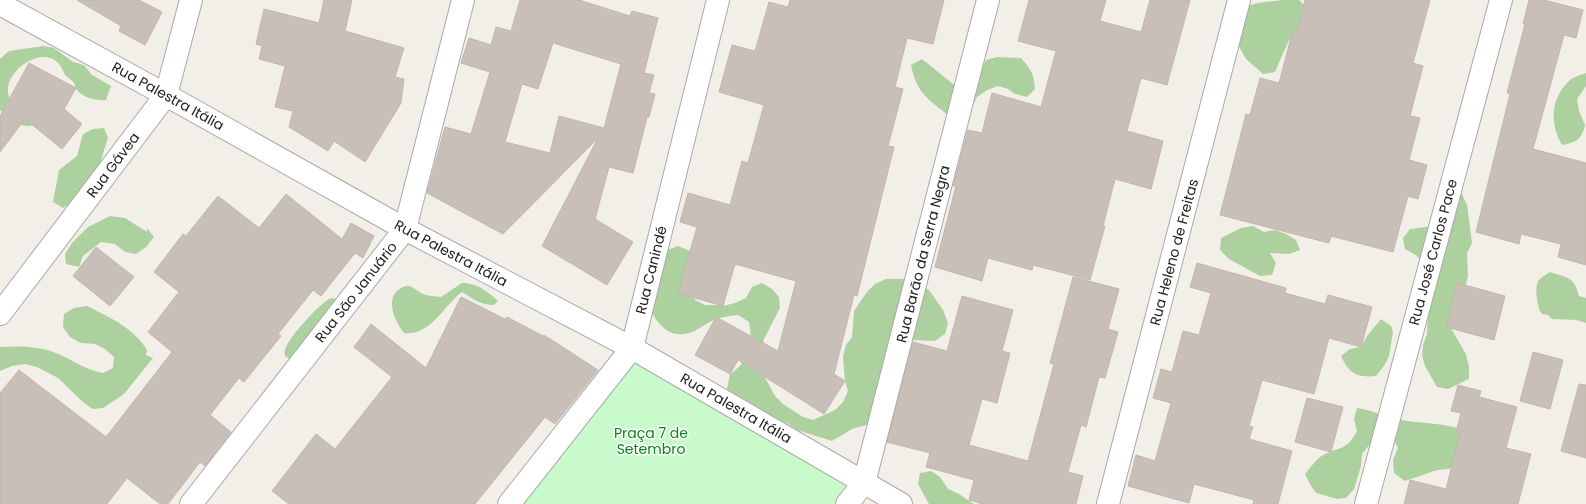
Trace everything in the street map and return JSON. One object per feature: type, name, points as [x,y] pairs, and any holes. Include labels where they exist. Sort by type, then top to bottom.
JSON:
[{"type":"street","name":"Rua Gávea","points":[[0,314],[166,95],[191,0]]},
{"type":"street","name":"Rua São Januário","points":[[191,504],[405,229],[463,0]]},
{"type":"street","name":"Rua Canindé","points":[[509,504],[632,348],[718,0]]},
{"type":"street","name":"Rua Barão da Serra Negra","points":[[848,504],[864,483],[988,0]]},
{"type":"street","name":"Rua Heleno de Freitas","points":[[1108,504],[1239,0]]},
{"type":"street","name":"Rua José Carlos Pace","points":[[1366,504],[1501,0]]},
{"type":"street","name":"Rua Palestra Itália","points":[[0,4],[405,229],[632,348],[901,504]]},
{"type":"green space","points":[[1283,0],[1299,0],[1306,7],[1298,34],[1289,40],[1275,72],[1263,74],[1246,59],[1235,39],[1247,6]]},
{"type":"green space","points":[[43,46],[54,48],[73,62],[84,65],[92,75],[111,86],[106,100],[98,100],[82,95],[76,89],[74,83],[65,75],[61,66],[55,60],[39,57],[23,64],[14,73],[8,85],[9,96],[14,105],[34,125],[24,126],[7,117],[0,110],[0,59],[9,51]]},
{"type":"green space","points":[[997,57],[1021,58],[1031,72],[1034,79],[1035,89],[1027,97],[1015,94],[1008,89],[998,86],[987,90],[977,97],[971,109],[950,117],[930,101],[920,90],[911,65],[922,59],[953,84],[964,88],[981,71],[986,60]]},
{"type":"green space","points":[[1586,73],[1586,86],[1577,99],[1579,111],[1585,125],[1582,134],[1578,140],[1562,145],[1555,129],[1555,104],[1558,96],[1569,81]]},
{"type":"green space","points":[[104,128],[108,138],[97,173],[74,201],[63,208],[53,202],[59,170],[77,156],[83,134],[93,129]]},
{"type":"green space","points":[[1450,191],[1462,194],[1467,205],[1472,243],[1467,253],[1468,276],[1465,288],[1451,308],[1447,320],[1466,354],[1469,367],[1469,379],[1448,389],[1437,387],[1425,366],[1422,355],[1423,345],[1427,334],[1428,311],[1423,263],[1416,255],[1405,249],[1403,238],[1410,229],[1433,226]]},
{"type":"green space","points":[[110,216],[125,218],[147,232],[147,228],[154,237],[146,247],[136,254],[125,252],[115,244],[101,242],[83,256],[79,267],[66,264],[65,254],[72,243],[88,227]]},
{"type":"green space","points":[[1253,226],[1264,232],[1275,230],[1286,234],[1296,240],[1300,250],[1289,254],[1270,253],[1276,263],[1272,275],[1260,276],[1229,259],[1220,250],[1221,238],[1241,228]]},
{"type":"green space","points":[[678,246],[690,251],[690,288],[695,300],[705,305],[723,306],[735,303],[746,298],[752,287],[762,283],[772,289],[779,297],[780,308],[764,339],[762,351],[763,374],[775,396],[783,404],[803,417],[813,420],[835,410],[843,402],[848,391],[845,381],[843,357],[846,345],[852,337],[854,311],[867,292],[875,284],[886,279],[908,279],[929,290],[943,310],[948,323],[945,334],[935,341],[911,340],[877,422],[852,429],[832,441],[797,430],[787,423],[775,420],[726,394],[730,374],[737,369],[749,352],[751,338],[749,322],[738,315],[729,316],[714,320],[692,332],[676,334],[669,332],[654,317],[646,303],[667,250]]},
{"type":"green space","points":[[1550,272],[1572,281],[1579,296],[1586,298],[1586,323],[1576,320],[1552,319],[1548,315],[1542,314],[1536,292],[1537,283]]},
{"type":"green space","points":[[462,283],[472,284],[482,288],[498,301],[494,305],[485,304],[462,292],[422,330],[414,333],[404,333],[395,318],[392,306],[392,300],[398,290],[405,286],[409,286],[423,294],[441,297]]},
{"type":"green space","points":[[331,298],[337,299],[347,317],[346,323],[290,359],[285,356],[287,345],[305,321],[320,306]]},
{"type":"green space","points":[[87,306],[128,329],[142,342],[147,350],[146,355],[153,358],[124,394],[103,408],[93,409],[84,403],[58,378],[37,367],[25,364],[12,366],[0,371],[0,347],[31,347],[46,350],[61,355],[97,372],[103,373],[113,368],[114,357],[105,349],[95,344],[81,343],[70,337],[63,327],[64,314],[74,308]]},
{"type":"green space","points":[[1381,319],[1391,326],[1393,332],[1389,356],[1384,366],[1376,376],[1358,375],[1347,367],[1341,356],[1350,349],[1361,347],[1367,336]]},
{"type":"green space","name":"Praça 7 de Setembro","points":[[634,360],[855,486],[840,504],[523,504]]},
{"type":"green space","points":[[1357,408],[1405,421],[1449,426],[1466,431],[1458,462],[1449,469],[1437,470],[1405,481],[1394,473],[1393,460],[1398,448],[1393,438],[1371,443],[1362,454],[1361,466],[1354,489],[1346,498],[1337,499],[1316,493],[1305,474],[1320,457],[1345,446],[1353,438],[1357,431],[1354,419]]},
{"type":"green space","points":[[931,471],[940,477],[948,489],[974,504],[929,504],[918,484],[920,473]]},
{"type":"building","points":[[77,0],[139,0],[162,12],[145,45],[119,31],[121,26]]},
{"type":"building","points":[[324,0],[352,0],[345,31],[404,48],[395,77],[404,79],[401,103],[365,162],[334,141],[328,151],[289,127],[293,111],[275,107],[285,66],[259,59],[262,46],[256,44],[264,9],[319,23]]},
{"type":"building","points":[[520,0],[579,0],[630,16],[632,11],[658,18],[644,73],[654,75],[649,93],[655,94],[649,117],[647,117],[633,173],[609,167],[595,219],[633,242],[607,285],[542,246],[598,138],[503,234],[427,193],[445,127],[471,134],[490,72],[461,63],[469,38],[491,45],[496,27],[511,31]],"holes":[[[553,43],[621,64],[604,128],[559,116],[550,153],[505,142],[522,84],[538,89]]]},
{"type":"building","points":[[790,0],[944,0],[933,44],[907,38],[895,87],[903,89],[888,146],[894,147],[857,296],[854,295],[834,374],[845,381],[824,414],[738,360],[730,374],[695,355],[716,317],[778,351],[796,281],[735,264],[723,306],[678,293],[697,227],[680,222],[688,193],[730,205],[742,161],[748,163],[764,105],[719,92],[732,45],[755,51],[769,2],[788,7]]},
{"type":"building","points":[[1029,0],[1106,0],[1100,21],[1141,32],[1150,0],[1190,0],[1167,85],[1141,78],[1127,131],[1163,141],[1151,189],[1115,179],[1103,226],[1105,226],[1090,280],[1033,265],[1032,270],[988,258],[982,281],[935,267],[956,186],[953,186],[968,130],[982,133],[992,93],[1041,107],[1056,51],[1018,41]]},
{"type":"building","points":[[1305,0],[1430,0],[1413,63],[1423,66],[1410,116],[1420,118],[1409,160],[1427,165],[1418,199],[1408,196],[1393,252],[1331,236],[1329,243],[1220,215],[1246,114],[1250,115],[1260,78],[1279,83],[1293,30],[1297,31]]},
{"type":"building","points":[[1529,0],[1544,0],[1583,10],[1576,38],[1564,35],[1533,149],[1586,163],[1586,265],[1558,257],[1561,244],[1521,234],[1519,244],[1476,232],[1510,94],[1507,93],[1525,24],[1523,24]]},
{"type":"building","points":[[29,63],[76,88],[64,109],[82,124],[62,149],[25,119],[0,152],[0,116]]},
{"type":"building","points":[[286,194],[342,239],[351,223],[374,236],[363,258],[355,253],[321,296],[313,290],[278,334],[281,336],[244,382],[239,378],[210,415],[231,432],[205,466],[200,462],[168,504],[160,504],[127,478],[107,504],[0,504],[0,393],[19,370],[106,437],[172,352],[148,332],[179,292],[154,272],[183,234],[186,236],[218,196],[259,228]]},
{"type":"building","points":[[96,247],[134,277],[110,306],[73,276]]},
{"type":"building","points":[[1197,263],[1286,288],[1285,293],[1325,304],[1328,295],[1372,307],[1361,347],[1329,338],[1314,394],[1262,380],[1249,426],[1253,427],[1249,439],[1292,451],[1278,504],[1253,504],[1254,500],[1194,484],[1189,503],[1128,486],[1136,455],[1155,461],[1171,403],[1153,398],[1161,369],[1172,372],[1183,331],[1199,335],[1211,293],[1190,287]]},
{"type":"building","points":[[1073,277],[1119,289],[1108,329],[1118,332],[1105,378],[1099,377],[1086,427],[1081,425],[1068,472],[1083,476],[1076,504],[983,504],[969,500],[974,480],[926,467],[930,453],[887,442],[913,342],[947,351],[962,296],[1013,310],[1002,351],[1010,353],[997,403],[982,399],[969,445],[1028,461],[1054,364],[1050,363]]},
{"type":"building","points":[[1457,283],[1505,296],[1494,340],[1446,327]]},
{"type":"building","points":[[461,297],[505,319],[507,317],[543,336],[544,335],[598,370],[555,424],[545,417],[475,504],[289,504],[272,491],[316,434],[335,449],[392,377],[354,347],[371,324],[426,368]]},
{"type":"building","points":[[1533,352],[1563,360],[1550,409],[1520,401]]},
{"type":"building","points":[[1579,384],[1586,385],[1586,458],[1561,451]]},
{"type":"building","points":[[1458,385],[1481,391],[1479,397],[1517,407],[1506,448],[1531,454],[1518,504],[1404,504],[1410,480],[1446,489],[1460,433],[1456,432],[1461,413],[1451,411]]},
{"type":"building","points":[[1307,398],[1343,407],[1331,452],[1295,442]]}]
